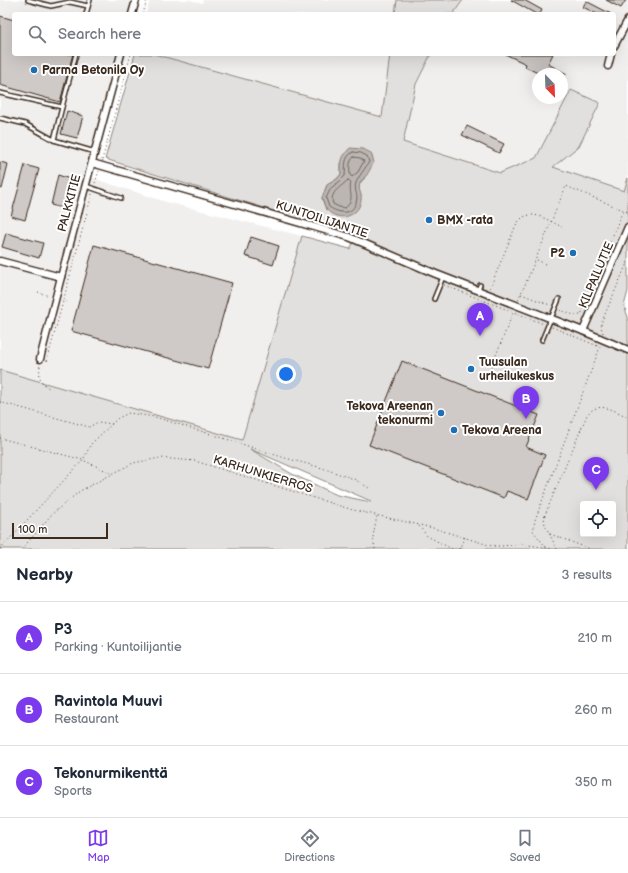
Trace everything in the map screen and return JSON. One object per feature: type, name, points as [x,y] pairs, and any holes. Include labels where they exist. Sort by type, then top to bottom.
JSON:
[{"type":"street","points":[[133,12],[136,0]]},
{"type":"street","points":[[616,42],[628,20]]},
{"type":"street","name":"PALKKITIE","points":[[40,359],[120,56]]},
{"type":"street","points":[[608,66],[610,56]]},
{"type":"street","name":"KUNTOILIJANTIE","points":[[92,162],[349,237],[442,280],[479,288],[628,350]]},
{"type":"street","name":"KILPAILUTIE","points":[[583,331],[628,227]]},
{"type":"street","points":[[0,261],[61,277]]},
{"type":"lane","points":[[28,0],[51,6],[70,2],[88,6]]},
{"type":"lane","points":[[86,12],[90,0]]},
{"type":"lane","points":[[54,140],[75,56]]},
{"type":"lane","points":[[0,92],[62,108]]},
{"type":"lane","points":[[0,118],[26,124],[54,140],[95,152]]},
{"type":"lane","points":[[86,186],[121,198]]},
{"type":"lane","points":[[434,299],[442,280]]},
{"type":"lane","points":[[542,340],[559,299]]},
{"type":"path","points":[[143,12],[146,0]]},
{"type":"path","points":[[47,361],[130,56]]},
{"type":"path","points":[[518,299],[536,260],[566,186],[628,212]]},
{"type":"path","points":[[521,294],[574,316],[581,314],[623,209]]},
{"type":"path","points":[[490,288],[520,218],[526,215],[538,215],[562,227]]},
{"type":"path","points":[[536,260],[547,265]]},
{"type":"path","points":[[603,334],[601,327],[602,321],[628,261]]},
{"type":"path","points":[[442,280],[513,312],[600,347]]},
{"type":"path","points":[[490,370],[513,312]]},
{"type":"path","points":[[547,547],[533,531],[535,520],[600,347]]},
{"type":"path","points":[[40,359],[39,375],[41,382],[49,388]]},
{"type":"path","points":[[516,406],[521,393],[522,383]]},
{"type":"path","points":[[0,402],[90,427],[98,422],[112,424]]},
{"type":"path","points":[[557,549],[545,525],[544,517],[587,414],[600,407],[605,407],[628,417]]},
{"type":"path","points":[[0,549],[83,460],[91,444],[118,418],[129,413],[155,417],[220,436],[354,479],[369,488]]},
{"type":"path","points":[[0,438],[83,460],[111,473]]},
{"type":"path","name":"KARHUNKIERROS","points":[[22,549],[52,514],[80,490],[133,463],[160,458],[195,461],[353,510],[418,524],[492,546]]},
{"type":"path","points":[[375,549],[373,536],[377,516]]},
{"type":"path","points":[[418,524],[427,536],[452,549]]},
{"type":"path","points":[[550,534],[590,549]]},
{"type":"path","points":[[458,549],[465,537]]},
{"type":"path","points":[[492,549],[492,546],[522,544],[553,549]]},
{"type":"shaded area","points":[[0,0],[131,0],[128,12],[12,12],[12,56],[116,56],[86,176],[166,202],[302,236],[242,440],[0,370]]},
{"type":"shaded area","points":[[150,0],[190,0],[202,3],[203,0],[397,0],[395,12],[147,12]]},
{"type":"shaded area","points":[[397,0],[463,0],[454,12],[395,12]]},
{"type":"shaded area","points":[[463,0],[628,0],[628,178],[624,191],[553,167],[578,146],[571,90],[568,96],[568,68],[532,68],[532,104],[564,104],[536,158],[500,173],[403,142],[416,84],[430,56],[616,56],[616,12],[454,12]]},
{"type":"shaded area","points":[[134,56],[161,56],[382,117],[390,56],[430,56],[416,84],[403,142],[500,173],[536,158],[564,104],[568,104],[568,96],[571,90],[600,103],[579,146],[553,167],[624,191],[628,178],[628,291],[624,306],[628,317],[628,549],[0,549],[0,370],[242,440],[302,236],[350,249],[358,233],[310,222],[105,159]],"holes":[[[341,163],[365,178],[359,186],[361,196],[326,210],[322,198],[327,185],[337,179],[341,174]],[[250,449],[371,501],[337,495],[292,474]]]},
{"type":"shaded area","points":[[161,56],[390,56],[382,117]]},
{"type":"water","points":[[350,148],[363,149],[371,153],[374,162],[360,183],[359,188],[361,200],[358,209],[351,215],[342,217],[329,212],[325,207],[322,198],[327,185],[337,179],[341,174],[342,160]]},
{"type":"building","points":[[511,0],[524,0],[542,10],[541,12],[532,12]]},
{"type":"building","points":[[606,0],[626,0],[621,8]]},
{"type":"building","points":[[586,1],[607,12],[593,12],[583,7]]},
{"type":"building","name":"Parma Betonila Oy","points":[[0,16],[12,19],[12,56],[72,56],[60,102],[0,85]]},
{"type":"building","points":[[509,56],[552,56],[548,64],[556,68],[532,68],[532,70],[525,67],[526,64]]},
{"type":"building","points":[[67,111],[83,116],[77,138],[61,134]]},
{"type":"building","points":[[467,126],[504,144],[499,153],[462,135]]},
{"type":"building","points":[[0,162],[8,164],[2,189],[0,188]]},
{"type":"building","points":[[25,165],[39,169],[25,220],[11,216]]},
{"type":"building","points":[[58,175],[73,180],[65,209],[51,205]]},
{"type":"building","points":[[6,233],[43,243],[39,258],[2,247]]},
{"type":"building","points":[[251,237],[279,246],[273,265],[245,256]]},
{"type":"building","points":[[94,245],[232,283],[208,369],[71,331]]},
{"type":"building","name":"Tekova Areena","points":[[402,361],[539,415],[526,447],[545,455],[528,499],[507,491],[504,498],[369,445]]},
{"type":"place","name":"Parma Betonila Oy","points":[[34,70]]},
{"type":"place","name":"BMX -rata","points":[[429,220]]},
{"type":"place","name":"P2","points":[[573,253]]},
{"type":"place","name":"P3","points":[[480,336]]},
{"type":"place","name":"Tuusulan urheilukeskus","points":[[471,369]]},
{"type":"place","name":"Tekova Areenan tekonurmi","points":[[441,413]]},
{"type":"place","name":"Ravintola Muuvi","points":[[526,419]]},
{"type":"place","name":"Tekova Areena","points":[[454,430]]},
{"type":"place","name":"Tekonurmikenttä","points":[[596,490]]}]
